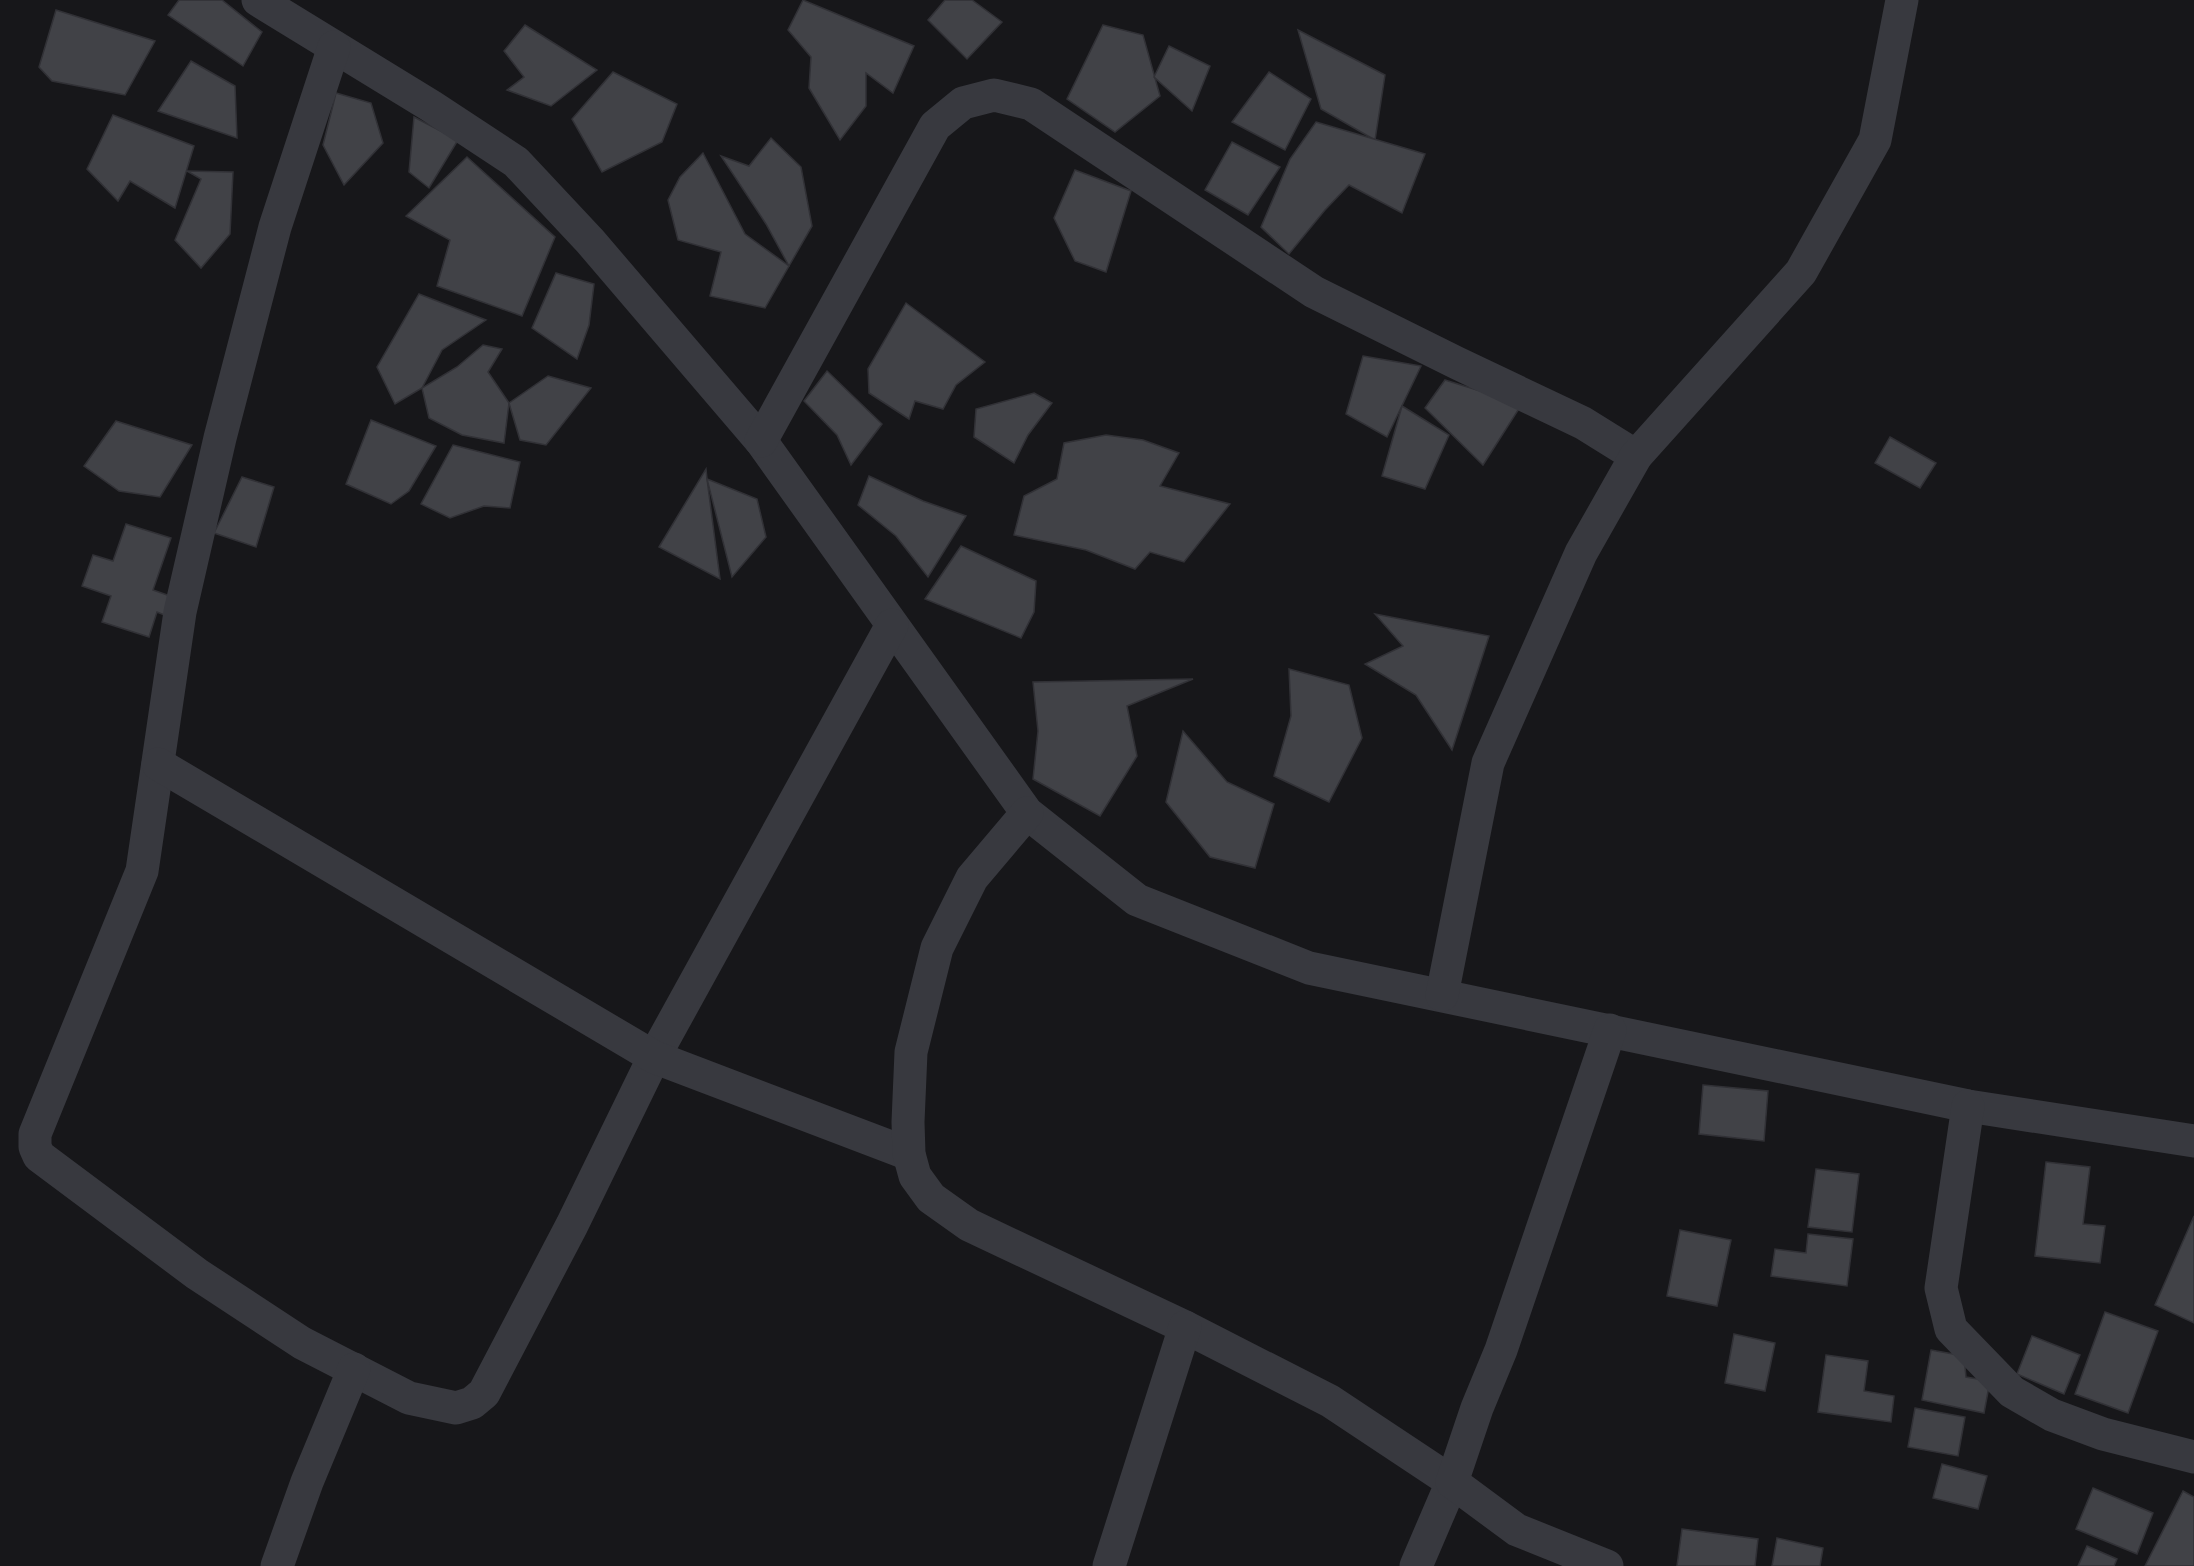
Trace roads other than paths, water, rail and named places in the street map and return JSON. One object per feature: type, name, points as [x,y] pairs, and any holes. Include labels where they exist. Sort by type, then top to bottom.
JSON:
[{"type":"street","points":[[258,0],[431,106],[516,162],[590,241],[761,441],[1027,813],[1137,900],[1309,968],[1968,1107],[2194,1142]]},
{"type":"street","points":[[1442,995],[1488,763],[1581,553],[1636,456],[1801,272],[1875,140],[1902,0]]},
{"type":"street","points":[[334,47],[275,227],[220,438],[180,612],[142,871],[35,1134],[35,1147],[39,1156],[197,1274],[302,1342],[409,1398],[456,1408],[472,1403],[484,1393],[572,1224],[654,1057],[892,625]]},
{"type":"street","points":[[761,441],[935,126],[963,103],[994,95],[1031,104],[1314,292],[1583,423],[1636,456]]},
{"type":"street","points":[[158,764],[654,1057],[909,1154]]},
{"type":"street","points":[[1027,813],[972,878],[937,948],[911,1052],[909,1154],[915,1176],[931,1198],[969,1225],[1185,1327],[1330,1401],[1452,1482],[1517,1530],[1607,1566]]},
{"type":"street","points":[[1416,1566],[1452,1482],[1477,1408],[1502,1350],[1610,1030]]},
{"type":"street","points":[[1968,1107],[1941,1288],[1951,1329],[2012,1392],[2052,1415],[2103,1434],[2194,1457]]},
{"type":"street","points":[[1109,1566],[1185,1327]]},
{"type":"street","points":[[277,1566],[307,1482],[354,1369]]}]
